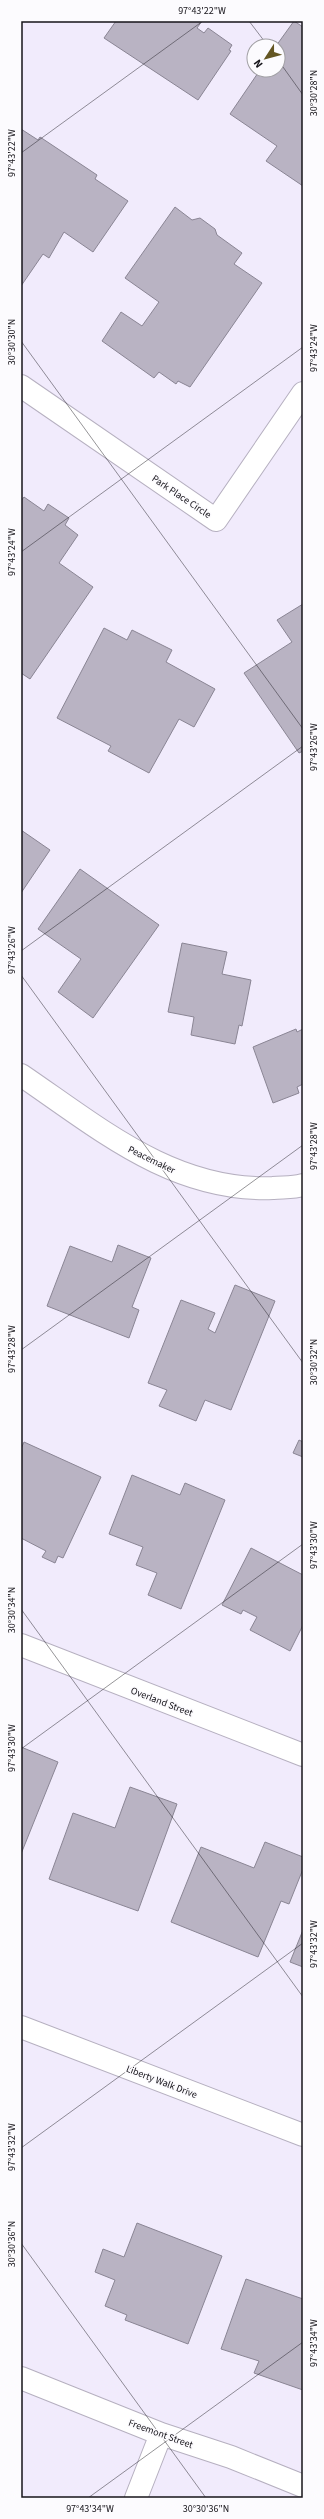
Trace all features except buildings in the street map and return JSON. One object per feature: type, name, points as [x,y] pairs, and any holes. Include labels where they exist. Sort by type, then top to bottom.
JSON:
[{"type":"street","name":"Park Place Circle","points":[[21,386],[216,520],[303,394]]},
{"type":"street","name":"Peacemaker","points":[[21,1075],[126,1146],[173,1170],[230,1187],[248,1189],[303,1185]]},
{"type":"street","name":"Overland Street","points":[[21,1645],[303,1755]]},
{"type":"street","name":"Liberty Walk Drive","points":[[21,2027],[303,2135]]},
{"type":"street","name":"Freemont Street","points":[[21,2378],[161,2434],[231,2458],[303,2486]]},
{"type":"street","points":[[136,2498],[161,2434]]}]
